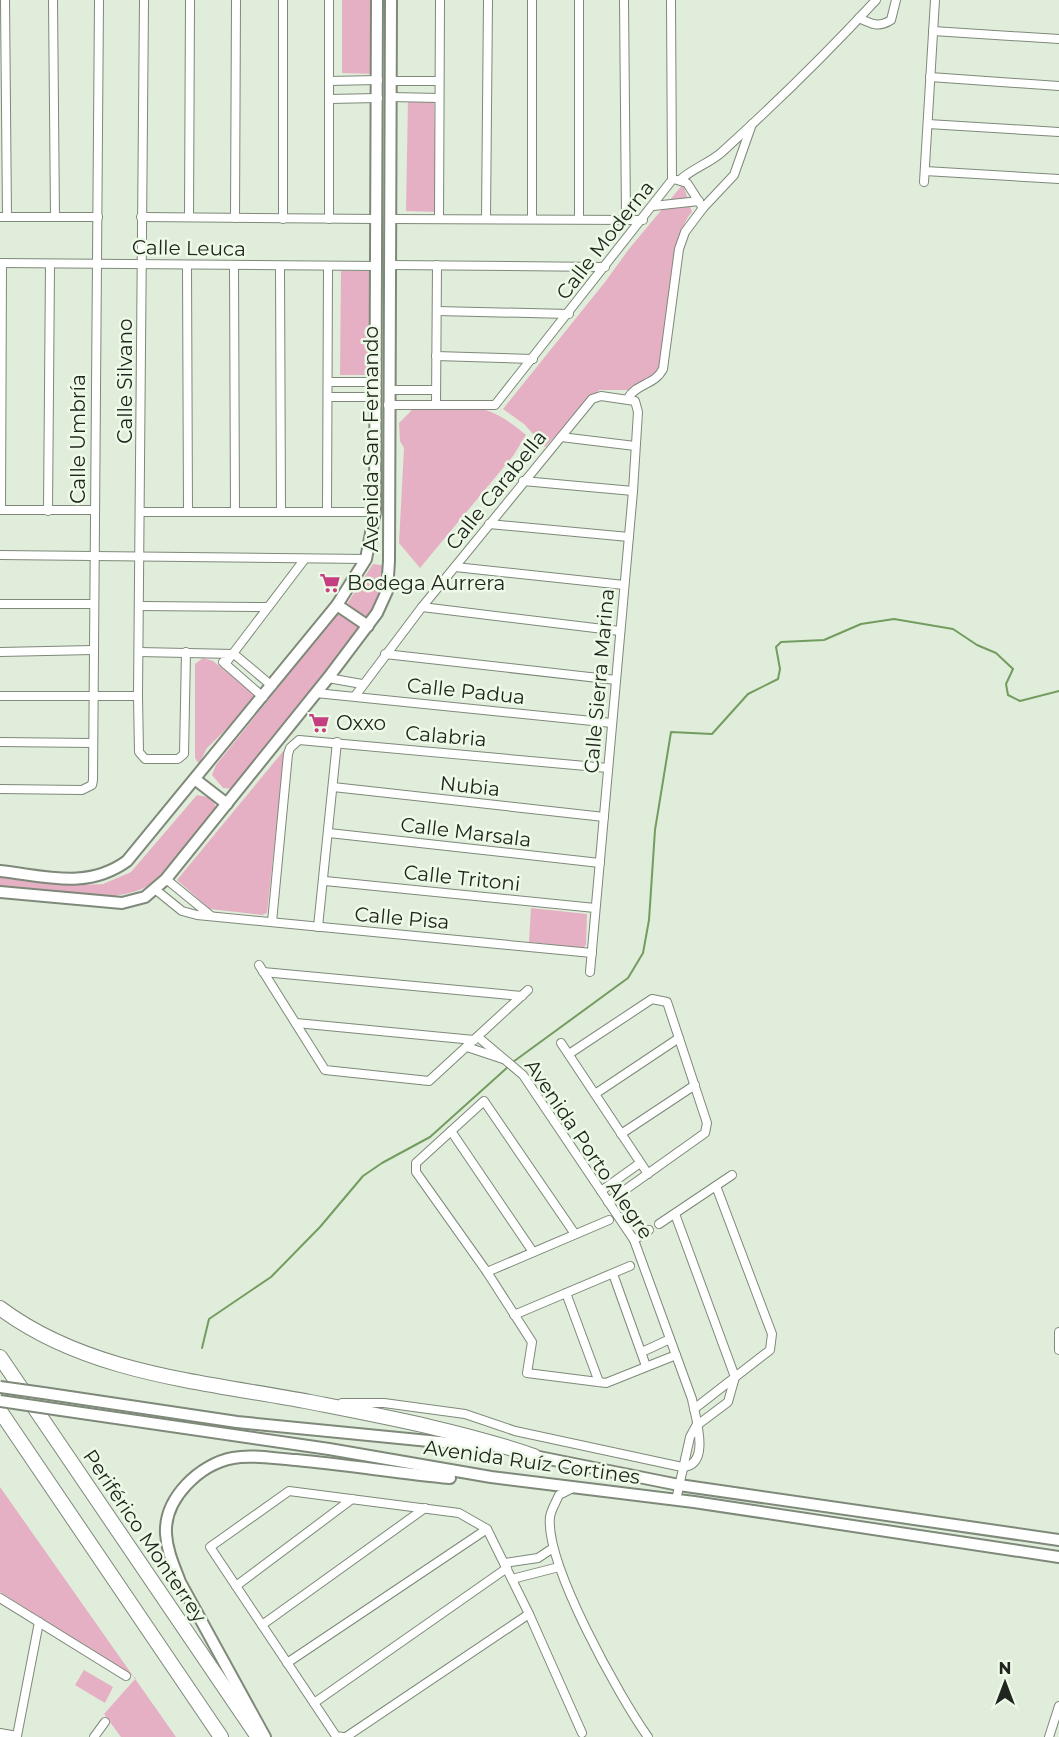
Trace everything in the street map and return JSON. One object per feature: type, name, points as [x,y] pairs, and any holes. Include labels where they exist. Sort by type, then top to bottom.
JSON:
[{"type":"highway","points":[[0,1308],[59,1344],[113,1363],[230,1389],[432,1425],[534,1456]]},
{"type":"highway","name":"Periférico Monterrey","points":[[0,1357],[258,1737]]},
{"type":"highway","points":[[0,1411],[221,1737]]},
{"type":"main road","name":"Avenida San Fernando","points":[[0,871],[79,879],[111,873],[127,861],[196,780],[337,605],[366,559],[375,512],[378,0]]},
{"type":"main road","name":"Avenida San Fernando","points":[[0,892],[122,903],[145,897],[156,890],[316,693],[368,626],[383,602],[388,582],[391,0]]},
{"type":"main road","points":[[377,242],[389,242]]},
{"type":"main road","points":[[337,605],[368,626]]},
{"type":"main road","points":[[196,780],[227,804]]},
{"type":"main road","points":[[0,1387],[237,1422],[487,1446],[678,1485],[1059,1540]]},
{"type":"main road","name":"Avenida Ruíz Cortines","points":[[0,1401],[329,1449],[514,1480],[675,1500],[1059,1557]]},
{"type":"main road","points":[[265,1737],[180,1582],[170,1556],[166,1533],[168,1516],[186,1485],[216,1462],[250,1456],[411,1474],[514,1480]]},
{"type":"street","points":[[5,0],[3,216],[98,217]]},
{"type":"street","points":[[53,0],[55,217]]},
{"type":"street","name":"Calle Umbría","points":[[0,789],[88,788],[93,780],[95,264],[98,217],[99,0]]},
{"type":"street","name":"Calle Silvano","points":[[144,0],[138,696],[139,752],[145,759],[178,759],[184,754],[186,652]]},
{"type":"street","points":[[189,217],[190,0]]},
{"type":"street","points":[[235,218],[236,0]]},
{"type":"street","points":[[283,0],[283,219]]},
{"type":"street","points":[[329,0],[329,219]]},
{"type":"street","points":[[439,219],[440,0]]},
{"type":"street","points":[[486,219],[488,0]]},
{"type":"street","points":[[532,0],[532,219]]},
{"type":"street","points":[[579,0],[579,219]]},
{"type":"street","points":[[624,0],[626,218]]},
{"type":"street","name":"Calle Moderna","points":[[436,405],[495,405],[676,180],[671,0]]},
{"type":"street","points":[[676,180],[720,154],[821,60],[876,0]]},
{"type":"street","points":[[859,18],[872,25],[884,25],[891,20],[896,0]]},
{"type":"street","points":[[924,182],[935,0]]},
{"type":"street","points":[[933,31],[1059,39]]},
{"type":"street","points":[[930,77],[1059,86]]},
{"type":"street","points":[[329,81],[378,80]]},
{"type":"street","points":[[391,81],[439,81]]},
{"type":"street","points":[[391,96],[439,98]]},
{"type":"street","points":[[329,99],[378,98]]},
{"type":"street","points":[[628,398],[634,390],[657,379],[663,369],[679,249],[685,232],[701,205],[734,175],[753,123]]},
{"type":"street","points":[[928,124],[1059,132]]},
{"type":"street","points":[[925,171],[1059,179]]},
{"type":"street","points":[[676,180],[687,183],[701,205]]},
{"type":"street","points":[[653,206],[701,205]]},
{"type":"street","points":[[141,217],[377,219]]},
{"type":"street","points":[[390,219],[626,218],[643,220]]},
{"type":"street","points":[[1,263],[1,510],[94,510]]},
{"type":"street","name":"Calle Leuca","points":[[1,263],[377,266]]},
{"type":"street","points":[[48,511],[50,265]]},
{"type":"street","points":[[187,265],[188,512]]},
{"type":"street","points":[[234,265],[235,512]]},
{"type":"street","points":[[389,265],[605,267]]},
{"type":"street","points":[[388,405],[436,405],[437,265]]},
{"type":"street","points":[[280,266],[281,512]]},
{"type":"street","points":[[327,512],[328,266]]},
{"type":"street","points":[[437,311],[569,314]]},
{"type":"street","points":[[436,356],[533,359]]},
{"type":"street","points":[[329,382],[375,382]]},
{"type":"street","points":[[389,390],[436,390]]},
{"type":"street","name":"Calle Carabella","points":[[355,696],[385,654],[523,481],[592,399],[602,396],[628,398]]},
{"type":"street","points":[[329,397],[375,397]]},
{"type":"street","name":"Calle Sierra Marina","points":[[590,972],[636,446],[638,407],[635,401],[628,398]]},
{"type":"street","points":[[561,437],[636,446]]},
{"type":"street","points":[[523,481],[633,491]]},
{"type":"street","points":[[141,512],[375,512]]},
{"type":"street","points":[[489,524],[629,537]]},
{"type":"street","points":[[0,555],[366,559]]},
{"type":"street","points":[[225,664],[304,560]]},
{"type":"street","points":[[455,567],[624,585]]},
{"type":"street","points":[[0,604],[93,604]]},
{"type":"street","points":[[140,606],[268,608]]},
{"type":"street","points":[[422,608],[620,631]]},
{"type":"street","points":[[0,652],[93,650]]},
{"type":"street","points":[[139,652],[234,654],[272,686]]},
{"type":"street","points":[[217,653],[225,664],[263,697]]},
{"type":"street","points":[[385,654],[616,680]]},
{"type":"street","points":[[327,678],[362,684]]},
{"type":"street","name":"Calle Padua","points":[[316,693],[612,723]]},
{"type":"street","points":[[0,696],[138,696]]},
{"type":"street","name":"Calabria","points":[[272,922],[288,754],[290,748],[299,740],[608,768]]},
{"type":"street","points":[[0,742],[93,743]]},
{"type":"street","points":[[318,927],[325,881],[337,742]]},
{"type":"street","name":"Nubia","points":[[333,787],[604,817]]},
{"type":"street","name":"Calle Marsala","points":[[329,832],[600,864]]},
{"type":"street","points":[[166,879],[210,915]]},
{"type":"street","name":"Calle Tritoni","points":[[325,881],[595,908]]},
{"type":"street","name":"Calle Pisa","points":[[156,890],[182,911],[318,927],[592,953]]},
{"type":"street","points":[[259,965],[263,972],[296,1023],[325,1070],[429,1081],[525,993],[263,972]]},
{"type":"street","points":[[569,1054],[652,999],[663,999],[667,1002],[707,1128],[705,1133],[608,1202]]},
{"type":"street","points":[[296,1023],[476,1039]]},
{"type":"street","points":[[595,1094],[679,1038]]},
{"type":"street","name":"Avenida Porto Alegre","points":[[476,1039],[510,1062],[523,1075],[634,1240],[676,1355],[701,1438],[698,1457],[693,1464],[682,1467]]},
{"type":"street","points":[[561,1043],[648,1174]]},
{"type":"street","points":[[467,1047],[510,1062]]},
{"type":"street","points":[[621,1134],[695,1085]]},
{"type":"street","points":[[575,1234],[484,1101],[416,1163],[416,1172],[487,1272],[532,1342],[527,1373],[606,1383],[676,1355]]},
{"type":"street","points":[[450,1131],[533,1252]]},
{"type":"street","points":[[601,1191],[640,1163]]},
{"type":"street","points":[[659,1224],[732,1175]]},
{"type":"street","points":[[694,1409],[770,1350],[772,1334],[716,1186]]},
{"type":"street","points":[[675,1214],[735,1377],[728,1402],[696,1426],[690,1437],[675,1500]]},
{"type":"street","points":[[487,1272],[609,1220]]},
{"type":"street","points":[[634,1240],[650,1230]]},
{"type":"street","points":[[514,1315],[630,1266]]},
{"type":"street","points":[[613,1274],[646,1366]]},
{"type":"street","points":[[566,1293],[599,1383]]},
{"type":"street","points":[[0,1303],[25,1323],[80,1350],[230,1389]]},
{"type":"street","points":[[1059,1332],[1059,1350]]},
{"type":"street","points":[[642,1352],[670,1339]]},
{"type":"street","points":[[309,1402],[384,1403],[465,1414],[515,1431],[682,1467]]},
{"type":"street","points":[[575,1488],[559,1496],[550,1516],[553,1548],[559,1567],[603,1660],[648,1737]]},
{"type":"street","points":[[529,1614],[345,1737],[336,1736],[210,1547],[289,1491],[459,1513],[487,1529],[529,1614],[582,1733]]},
{"type":"street","points":[[236,1586],[352,1499]]},
{"type":"street","points":[[262,1625],[425,1508]]},
{"type":"street","points":[[287,1663],[487,1529]]},
{"type":"street","points":[[314,1702],[506,1565],[538,1558],[553,1548]]},
{"type":"street","points":[[512,1579],[559,1567]]},
{"type":"street","points":[[0,1598],[126,1676]]},
{"type":"street","points":[[0,1733],[17,1736],[39,1622]]},
{"type":"street","points":[[1049,1737],[1059,1706]]},
{"type":"street","points":[[94,1737],[105,1722]]},
{"type":"shaded area","points":[[342,0],[374,0],[376,74],[342,73]]},
{"type":"shaded area","points":[[408,98],[434,99],[437,212],[406,211]]},
{"type":"shaded area","points":[[683,184],[692,212],[684,225],[673,263],[665,367],[629,390],[599,390],[545,447],[524,424],[503,409]]},
{"type":"shaded area","points":[[341,271],[374,271],[375,375],[340,375]]},
{"type":"shaded area","points":[[412,405],[419,410],[476,407],[499,416],[526,435],[513,456],[420,568],[399,543],[404,448],[400,441],[399,423],[411,411]]},
{"type":"shaded area","points":[[373,564],[388,566],[388,579],[369,621],[347,604]]},
{"type":"shaded area","points":[[339,612],[362,629],[235,789],[223,788],[212,775],[216,765]]},
{"type":"shaded area","points":[[203,658],[213,661],[259,697],[207,748],[199,764],[195,758],[195,664]]},
{"type":"shaded area","points":[[285,749],[267,913],[262,915],[210,909],[177,880]]},
{"type":"shaded area","points":[[197,795],[212,798],[216,807],[213,815],[156,881],[139,890],[101,897],[0,887],[0,875],[83,885],[103,884],[131,872]]},
{"type":"shaded area","points":[[531,908],[587,914],[586,945],[583,948],[529,942]]},
{"type":"shaded area","points":[[0,1487],[133,1676],[0,1592]]},
{"type":"shaded area","points":[[84,1670],[113,1687],[105,1703],[75,1685]]},
{"type":"shaded area","points":[[135,1679],[176,1737],[121,1737],[104,1714]]},
{"type":"waterway","points":[[383,515],[385,256]]},
{"type":"waterway","points":[[513,1062],[628,978],[643,953],[649,920],[655,830],[671,732],[712,734],[748,694],[778,679],[780,669],[776,647],[781,642],[824,640],[861,624],[894,619],[953,629],[977,645],[996,653],[1013,669],[1006,684],[1008,695],[1020,701],[1059,691]]},
{"type":"waterway","points":[[202,1348],[209,1319],[271,1277],[320,1227],[363,1176],[430,1137],[509,1066]]},
{"type":"place","name":"Bodega Aurrera","points":[[330,583]]},
{"type":"place","name":"Oxxo","points":[[319,723]]}]
